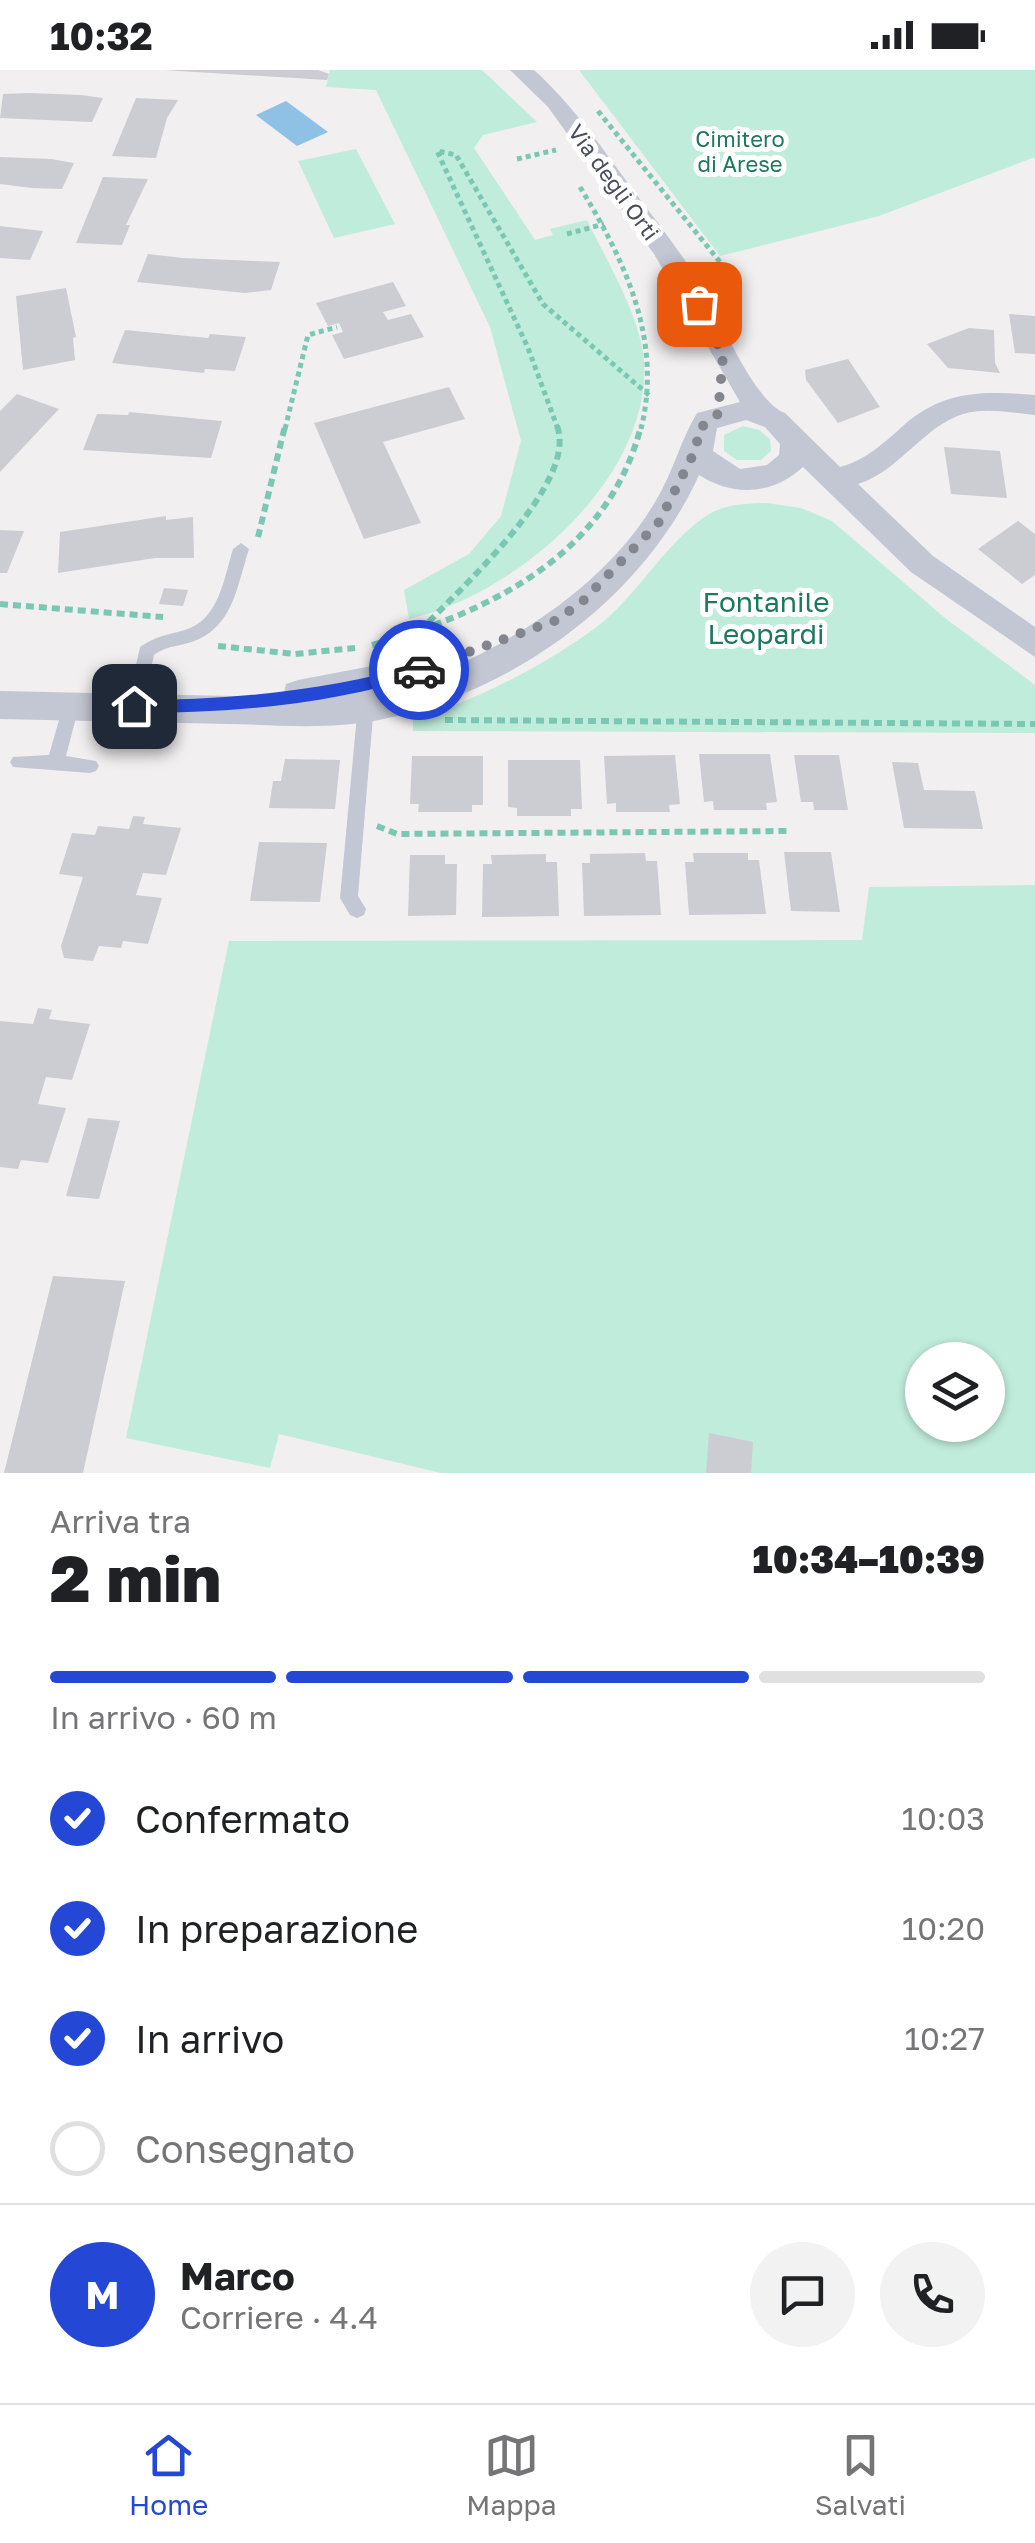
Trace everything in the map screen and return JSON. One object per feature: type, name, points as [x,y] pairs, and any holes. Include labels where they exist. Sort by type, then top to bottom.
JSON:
[{"type":"street","name":"Via degli Orti","points":[[521,70],[556,102],[664,250],[699,304],[723,356],[762,414]]},
{"type":"street","name":"Via degli Orti","points":[[718,414],[723,356]]},
{"type":"street","points":[[0,705],[214,706],[280,712],[363,710],[482,670],[557,620],[602,584],[659,522],[697,496],[734,479],[775,476],[841,490],[954,406],[993,402],[1035,404]]},
{"type":"street","points":[[659,522],[696,449],[699,429],[718,414],[732,410],[762,414],[786,428],[841,490],[922,564],[1035,644]]},
{"type":"street","points":[[775,476],[793,459],[795,442]]},
{"type":"street","points":[[696,449],[709,468],[734,479]]},
{"type":"street","points":[[214,706],[382,681],[557,620]]},
{"type":"lane","points":[[134,706],[146,652],[160,640],[188,636],[210,624],[226,604],[241,550]]},
{"type":"lane","points":[[357,909],[349,898],[363,710],[382,681]]},
{"type":"lane","points":[[56,763],[71,706]]},
{"type":"lane","points":[[19,762],[90,766]]},
{"type":"path","points":[[596,109],[616,128],[724,267],[733,314]]},
{"type":"path","points":[[545,133],[566,165]]},
{"type":"path","points":[[419,632],[526,516],[552,474],[560,434],[528,348],[436,156],[438,150],[456,155],[543,304],[560,324],[650,396]]},
{"type":"path","points":[[517,159],[556,150]]},
{"type":"path","points":[[218,646],[264,653],[313,653],[369,646],[419,632],[508,594],[553,562],[624,478],[641,439],[650,396],[644,342],[625,269],[604,224],[576,181]]},
{"type":"path","points":[[567,234],[604,224]]},
{"type":"path","points":[[234,578],[250,569],[308,335],[337,327]]},
{"type":"path","points":[[0,604],[154,614]]},
{"type":"path","points":[[428,720],[1035,724]]},
{"type":"path","points":[[357,818],[397,834],[788,831]]},
{"type":"green space","points":[[330,70],[482,70],[537,122],[483,135],[474,148],[535,240],[553,235],[550,229],[587,220],[630,308],[644,361],[641,405],[625,448],[601,488],[569,526],[491,586],[450,606],[409,619],[404,590],[469,554],[501,516],[521,441],[490,327],[376,90],[326,87]]},
{"type":"green space","name":"Cimitero di Arese","points":[[579,70],[1035,70],[1035,157],[879,216],[720,256]]},
{"type":"green space","points":[[356,149],[395,224],[334,238],[298,161]]},
{"type":"green space","points":[[743,426],[759,430],[770,439],[771,451],[761,460],[737,460],[724,451],[724,435]]},
{"type":"green space","name":"Fontanile Leopardi","points":[[766,503],[801,508],[832,521],[945,618],[1035,685],[1035,733],[413,731],[413,720],[509,680],[598,626],[677,541],[706,516],[728,507]]},
{"type":"green space","points":[[1035,885],[1035,1473],[441,1473],[279,1434],[270,1468],[126,1438],[229,941],[862,940],[869,887]]},
{"type":"water","points":[[286,101],[328,132],[297,146],[256,115]]},
{"type":"building","points":[[163,70],[318,70],[329,74],[327,80]]},
{"type":"building","points":[[3,94],[103,98],[92,122],[0,118]]},
{"type":"building","points":[[136,98],[178,100],[167,118],[156,158],[112,156]]},
{"type":"building","points":[[0,157],[74,163],[62,189],[32,188],[0,184]]},
{"type":"building","points":[[103,177],[148,179],[126,225],[130,225],[122,245],[76,243]]},
{"type":"building","points":[[0,226],[43,231],[30,260],[0,258]]},
{"type":"building","points":[[148,254],[280,262],[271,290],[245,293],[137,282]]},
{"type":"building","points":[[393,282],[406,306],[383,312],[388,320],[411,314],[424,337],[344,359],[332,335],[343,332],[339,323],[328,326],[316,303]]},
{"type":"building","points":[[66,288],[76,337],[75,360],[23,370],[16,296]]},
{"type":"building","points":[[1009,314],[1035,316],[1035,354],[1015,353]]},
{"type":"building","points":[[969,328],[994,330],[995,363],[1000,373],[948,368],[927,344]]},
{"type":"building","points":[[125,330],[208,338],[210,334],[246,337],[235,371],[205,369],[204,373],[112,363]]},
{"type":"building","points":[[848,359],[880,407],[838,423],[806,380],[805,370]]},
{"type":"building","points":[[449,387],[465,419],[383,442],[421,523],[364,539],[314,423]]},
{"type":"building","points":[[17,394],[59,409],[0,472],[0,411]]},
{"type":"building","points":[[129,412],[222,421],[211,458],[83,450],[97,414]]},
{"type":"building","points":[[944,447],[1000,451],[1007,498],[951,494]]},
{"type":"building","points":[[166,516],[166,520],[193,517],[194,558],[155,558],[58,573],[60,532]]},
{"type":"building","points":[[1018,521],[1035,534],[1035,575],[1022,584],[978,549]]},
{"type":"building","points":[[0,530],[24,531],[7,573],[0,573]]},
{"type":"building","points":[[164,588],[188,590],[183,606],[159,604]]},
{"type":"building","points":[[699,754],[770,754],[777,802],[766,803],[767,810],[714,810],[713,801],[704,802]]},
{"type":"building","points":[[675,755],[680,804],[669,805],[670,812],[616,812],[616,803],[607,804],[604,756]]},
{"type":"building","points":[[794,755],[839,755],[848,810],[814,810],[813,802],[801,802]]},
{"type":"building","points":[[412,756],[483,756],[483,805],[472,805],[472,812],[418,812],[419,804],[410,804]]},
{"type":"building","points":[[285,759],[340,760],[335,809],[269,808],[273,781],[281,781]]},
{"type":"building","points":[[508,760],[580,760],[582,809],[571,809],[571,816],[517,816],[517,808],[508,807]]},
{"type":"building","points":[[892,762],[918,763],[924,790],[975,791],[983,829],[904,828]]},
{"type":"building","points":[[133,816],[145,817],[143,824],[181,828],[166,875],[143,873],[136,895],[162,898],[148,944],[123,941],[121,948],[99,946],[93,961],[64,958],[61,946],[83,877],[59,874],[72,833],[95,835],[98,826],[129,829]]},
{"type":"building","points":[[259,842],[327,843],[320,902],[250,901]]},
{"type":"building","points":[[784,852],[831,852],[840,912],[791,911]]},
{"type":"building","points":[[645,853],[646,861],[657,861],[661,915],[584,916],[582,863],[590,863],[590,854]]},
{"type":"building","points":[[693,853],[748,853],[748,860],[759,860],[766,914],[689,915],[685,862],[694,862]]},
{"type":"building","points":[[546,854],[546,862],[557,862],[559,916],[482,917],[483,864],[492,864],[491,855]]},
{"type":"building","points":[[410,855],[445,855],[445,864],[457,864],[456,915],[408,916]]},
{"type":"building","points":[[38,1008],[52,1010],[49,1019],[90,1024],[72,1080],[46,1077],[38,1104],[66,1108],[48,1163],[21,1160],[18,1169],[0,1167],[0,1021],[33,1024]]},
{"type":"building","points":[[88,1118],[120,1121],[99,1199],[66,1196]]},
{"type":"building","points":[[53,1276],[125,1281],[83,1473],[4,1473]]},
{"type":"building","points":[[709,1433],[753,1442],[751,1473],[706,1473]]},
{"type":"way so far","points":[[419,670],[557,620],[602,584],[659,522],[696,449],[699,429],[718,414],[723,356],[699,304]]},
{"type":"route","points":[[134,706],[214,706],[382,681],[419,670]]}]
